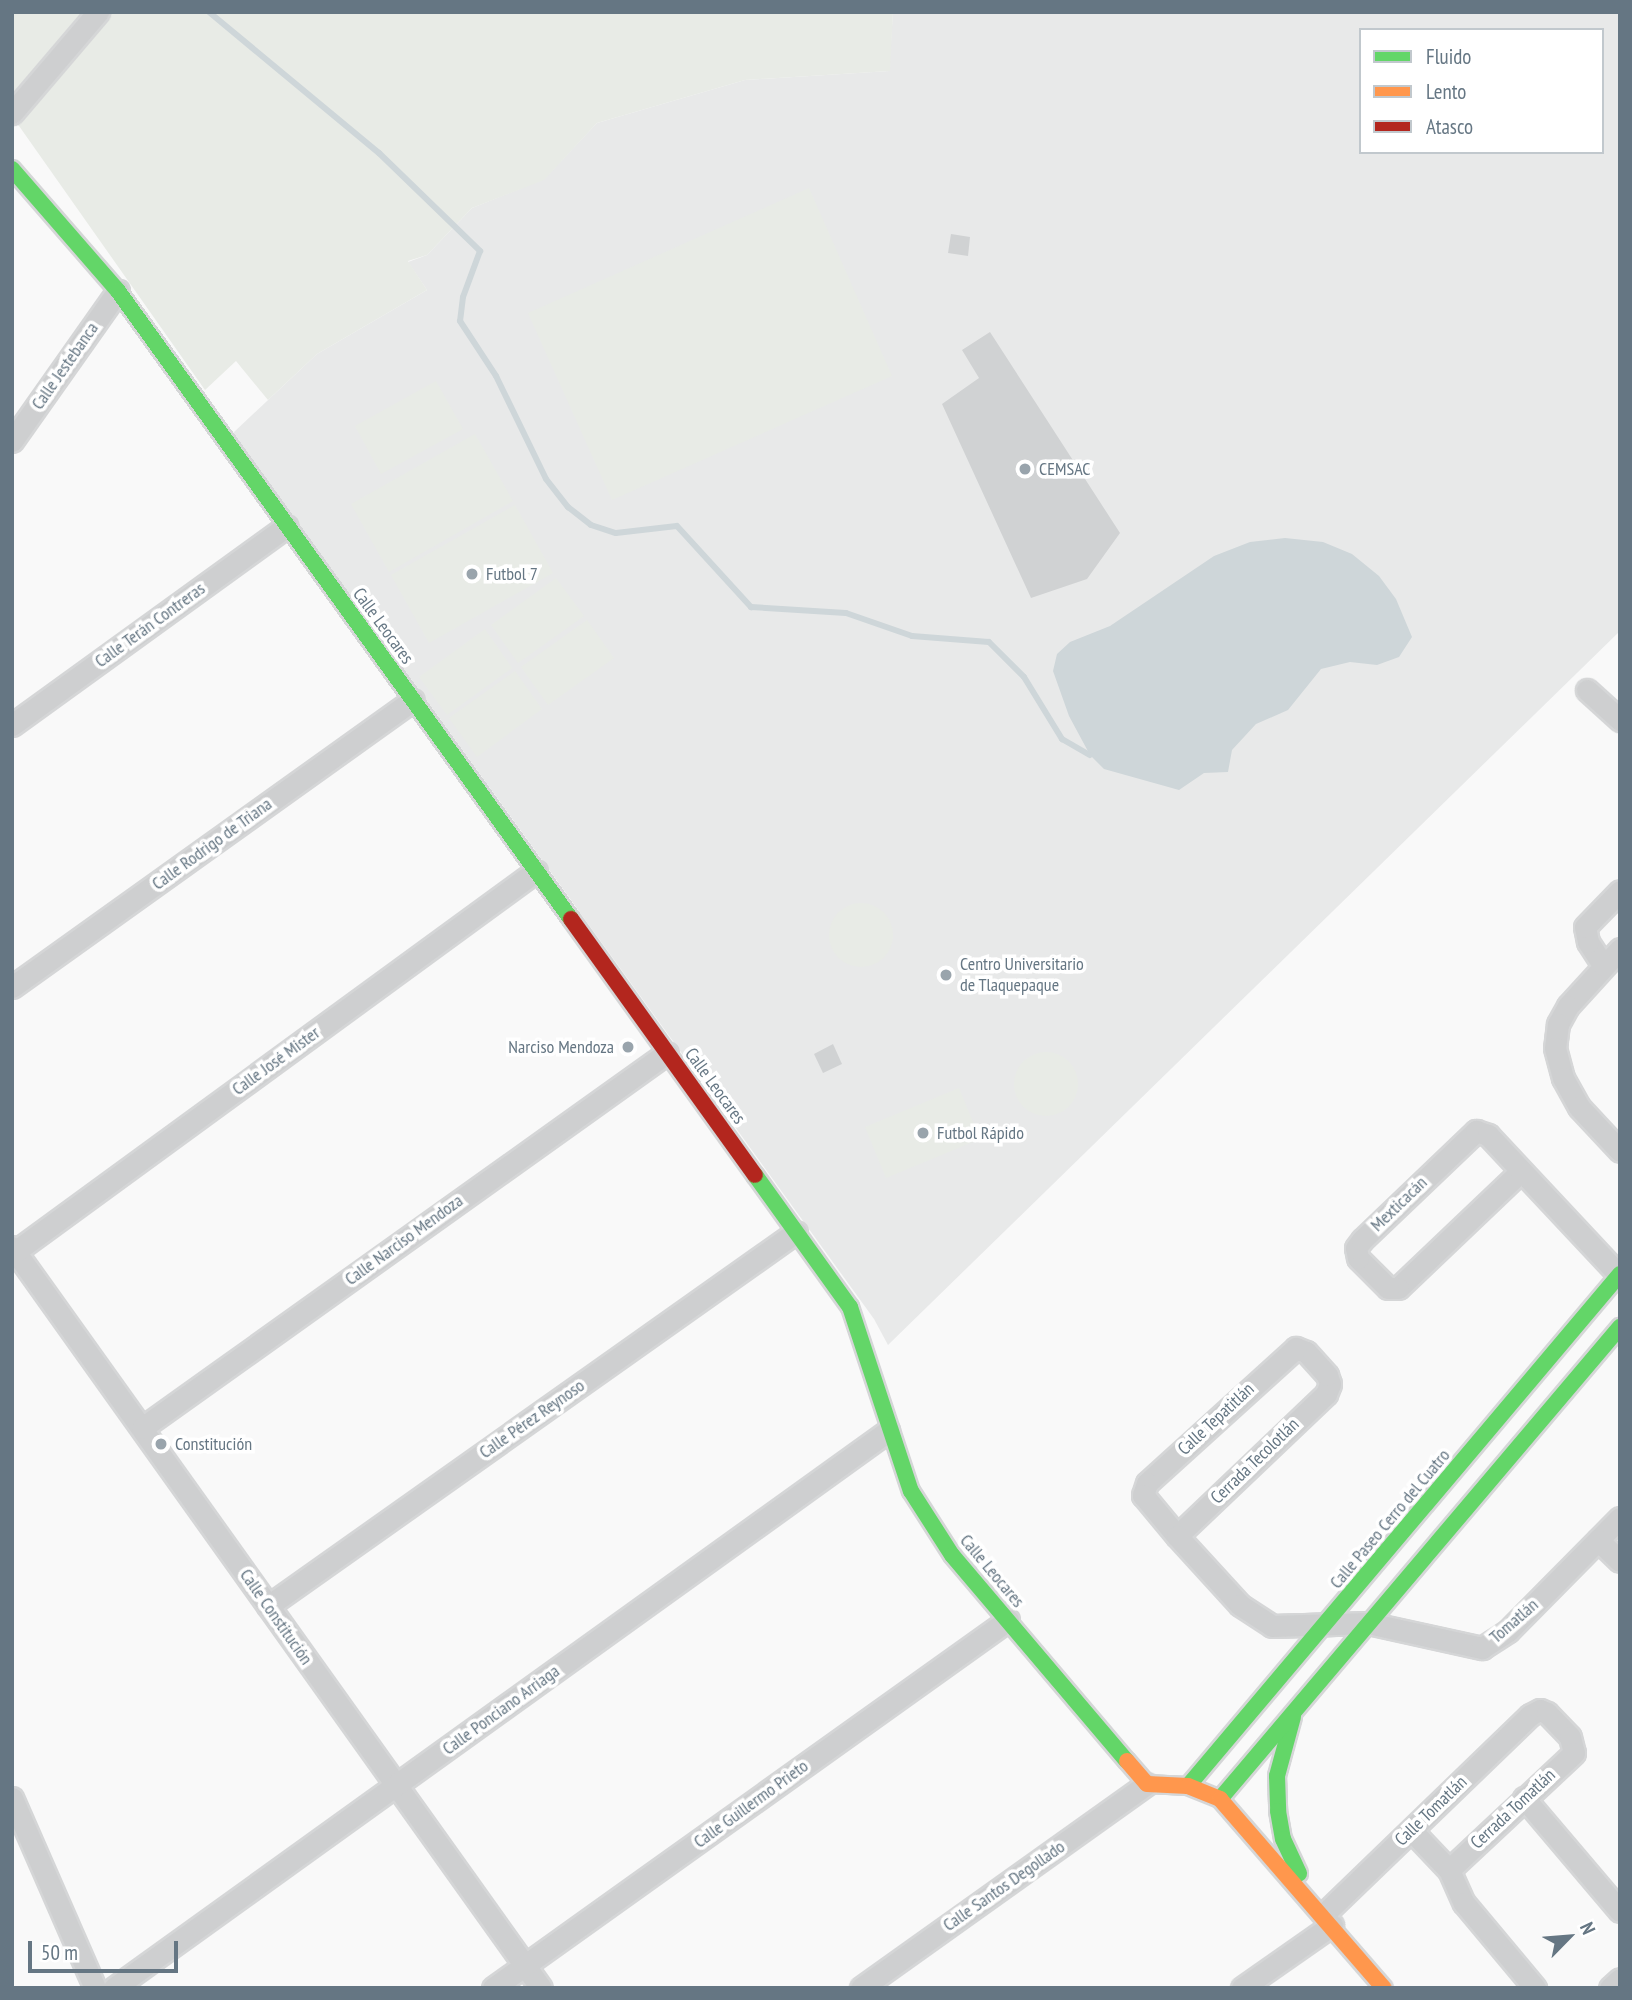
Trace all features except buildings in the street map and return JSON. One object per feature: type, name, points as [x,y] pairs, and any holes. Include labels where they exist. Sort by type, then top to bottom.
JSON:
[{"type":"street","points":[[12,113],[98,12]]},
{"type":"street","name":"Calle Leocares","points":[[12,169],[118,291],[850,1307],[888,1431],[929,1522],[1147,1784]]},
{"type":"street","name":"Calle Jestebanca","points":[[12,441],[118,291]]},
{"type":"street","name":"Calle Terán Contreras","points":[[12,725],[287,526]]},
{"type":"street","points":[[1587,690],[1620,720]]},
{"type":"street","name":"Calle Rodrigo de Triana","points":[[12,987],[412,700]]},
{"type":"street","name":"Calle José Mister","points":[[14,1249],[536,872]]},
{"type":"street","points":[[1603,965],[1588,942],[1585,927],[1620,891]]},
{"type":"street","points":[[1620,949],[1568,1006],[1558,1024],[1555,1048],[1563,1078],[1579,1107],[1620,1151]]},
{"type":"street","name":"Calle Narciso Mendoza","points":[[142,1428],[667,1052]]},
{"type":"street","name":"Mexticacán","points":[[1520,1172],[1398,1289],[1388,1288],[1358,1258],[1356,1248],[1362,1240],[1476,1132],[1488,1135],[1620,1275]]},
{"type":"street","name":"Calle Pérez Reynoso","points":[[268,1606],[796,1232]]},
{"type":"street","name":"Calle Constitución","points":[[14,1249],[541,1988]]},
{"type":"street","name":"Calle Paseo Cerro del Cuatro","points":[[1188,1786],[1620,1275]]},
{"type":"street","points":[[1220,1799],[1620,1327]]},
{"type":"street","name":"Cerrada Tecolotlán","points":[[1177,1536],[1326,1394],[1331,1384],[1306,1352],[1296,1348]]},
{"type":"street","name":"Calle Tepatitlán","points":[[1177,1536],[1143,1495],[1147,1483],[1296,1348]]},
{"type":"street","name":"Calle Ponciano Arriaga","points":[[114,1988],[888,1431]]},
{"type":"street","name":"Tomatlán","points":[[1325,1627],[1368,1623],[1482,1648],[1508,1631],[1620,1518]]},
{"type":"street","points":[[1177,1536],[1240,1605],[1272,1626],[1325,1627]]},
{"type":"street","points":[[1598,1540],[1620,1561]]},
{"type":"street","name":"Calle Guillermo Prieto","points":[[494,1988],[1008,1620]]},
{"type":"street","points":[[1296,1708],[1277,1776],[1278,1811],[1304,1892]]},
{"type":"street","name":"Cerrada Tomatlán","points":[[1449,1870],[1574,1753],[1570,1737],[1539,1710]]},
{"type":"street","name":"Calle Tomatlán","points":[[1242,1988],[1328,1919],[1412,1831],[1539,1710]]},
{"type":"street","points":[[1147,1784],[1188,1786],[1220,1799],[1328,1919],[1384,1988]]},
{"type":"street","name":"Calle Santos Degollado","points":[[861,1988],[1147,1784]]},
{"type":"street","points":[[1524,1798],[1620,1911]]},
{"type":"street","points":[[13,1801],[95,1988]]},
{"type":"street","points":[[1412,1831],[1449,1870],[1464,1903],[1535,1988]]},
{"type":"street","points":[[1609,1988],[1620,1979]]},
{"type":"shaded area","points":[[12,12],[893,12],[890,71],[745,80],[597,123],[544,180],[472,208],[427,255],[408,261],[427,290],[317,354],[268,400],[236,361],[205,390],[12,116]]},
{"type":"shaded area","name":"Centro Universitario de Tlaquepaque","points":[[893,12],[1620,12],[1620,631],[888,1345],[874,1319],[233,433],[317,354],[427,290],[408,262],[427,255],[472,208],[544,179],[597,123],[745,80],[889,71]]},
{"type":"shaded area","points":[[809,188],[892,376],[612,500],[528,313]]},
{"type":"shaded area","points":[[436,381],[463,429],[381,474],[355,426]]},
{"type":"shaded area","name":"Futbol 7","points":[[475,434],[513,501],[389,572],[351,504]]},
{"type":"shaded area","name":"Futbol 7","points":[[515,505],[553,573],[429,643],[391,575]]},
{"type":"shaded area","points":[[1285,538],[1323,542],[1352,554],[1379,576],[1396,599],[1412,637],[1399,657],[1377,665],[1350,662],[1321,669],[1288,710],[1256,724],[1232,750],[1228,772],[1204,773],[1179,790],[1104,769],[1090,755],[1069,716],[1053,671],[1057,654],[1070,642],[1110,626],[1214,556],[1250,542]]},
{"type":"shaded area","points":[[556,578],[584,616],[518,663],[491,625]]},
{"type":"shaded area","points":[[587,620],[614,658],[548,705],[521,667]]},
{"type":"shaded area","points":[[485,629],[512,668],[447,715],[419,677]]},
{"type":"shaded area","points":[[515,671],[542,709],[477,757],[449,718]]},
{"type":"shaded area","points":[[855,903],[867,903],[884,912],[891,923],[891,947],[884,958],[867,967],[855,967],[843,962],[834,953],[829,941],[829,929],[834,917],[843,908]]},
{"type":"shaded area","points":[[1040,1052],[1052,1052],[1069,1061],[1076,1072],[1076,1096],[1069,1107],[1052,1116],[1040,1116],[1028,1111],[1019,1102],[1014,1090],[1014,1078],[1019,1066],[1028,1057]]},
{"type":"shaded area","name":"Futbol Rápido","points":[[959,1088],[980,1139],[886,1178],[865,1127]]},
{"type":"waterway","points":[[209,12],[379,153],[480,251],[463,297],[460,321],[496,376],[546,479],[568,507],[591,525],[616,533],[677,526],[751,607],[846,613],[912,636],[989,642],[1024,677],[1062,739],[1090,755]]},
{"type":"traffic: fast","points":[[12,169],[118,291],[571,919]]},
{"type":"traffic: fast","points":[[755,1175],[850,1307],[911,1491],[952,1555],[1127,1761]]},
{"type":"traffic: fast","points":[[1188,1786],[1620,1274]]},
{"type":"traffic: fast","points":[[1220,1799],[1620,1327]]},
{"type":"traffic: fast","points":[[1293,1717],[1277,1776],[1278,1811],[1283,1839],[1299,1874]]},
{"type":"traffic: slow","points":[[1127,1761],[1147,1784],[1188,1786],[1220,1799],[1384,1988]]},
{"type":"traffic: jam","points":[[571,919],[755,1175]]},
{"type":"place","name":"CEMSAC","points":[[1025,469]]},
{"type":"place","name":"Futbol 7","points":[[472,574]]},
{"type":"place","name":"Centro Universitario de Tlaquepaque","points":[[946,975]]},
{"type":"place","name":"Narciso Mendoza","points":[[628,1047]]},
{"type":"place","name":"Futbol Rápido","points":[[923,1133]]},
{"type":"place","name":"Constitución","points":[[161,1444]]}]
